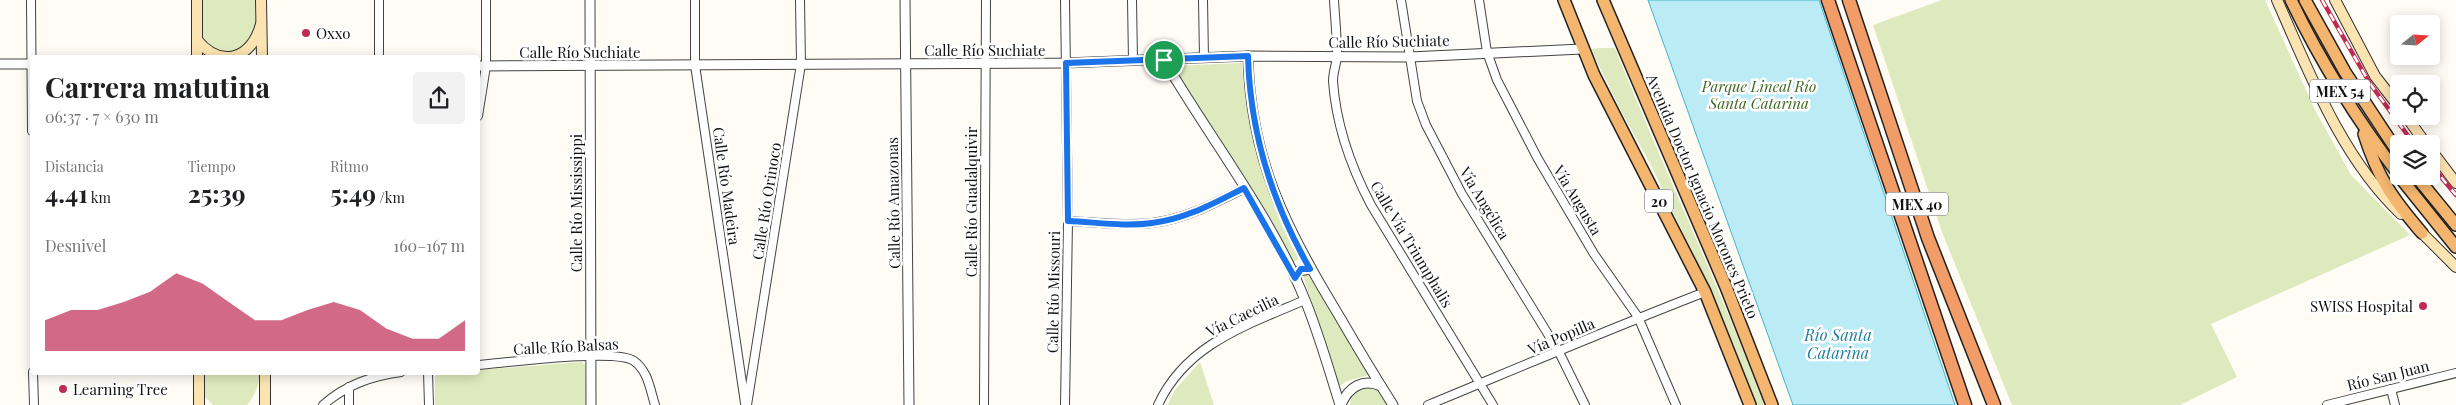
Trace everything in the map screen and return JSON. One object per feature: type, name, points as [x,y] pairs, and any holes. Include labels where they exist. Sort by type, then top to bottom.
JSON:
[{"type":"highway","name":"MEX 40","points":[[1828,0],[1965,405]]},
{"type":"highway","name":"MEX 40","points":[[1849,0],[1928,238],[1994,405]]},
{"type":"main road","points":[[197,0],[197,55]]},
{"type":"main road","points":[[261,0],[262,55]]},
{"type":"main road","name":"20","points":[[1564,0],[1582,49],[1705,292],[1750,405]]},
{"type":"main road","name":"Avenida Doctor Ignacio Morones Prieto","points":[[1603,0],[1726,287],[1772,405]]},
{"type":"main road","points":[[2277,0],[2323,102],[2362,170],[2385,198],[2456,267]]},
{"type":"main road","name":"MEX 54","points":[[2291,0],[2325,67],[2390,163]]},
{"type":"main road","name":"MEX 54","points":[[2305,0],[2345,72],[2390,140]]},
{"type":"main road","points":[[2335,0],[2375,76],[2390,95]]},
{"type":"main road","points":[[238,55],[252,46],[261,24]]},
{"type":"main road","points":[[197,40],[210,52],[222,55]]},
{"type":"main road","points":[[2361,122],[2372,157],[2384,184],[2394,200],[2422,233]]},
{"type":"main road","points":[[2440,162],[2456,183]]},
{"type":"main road","name":"MEX 54","points":[[2406,185],[2456,247]]},
{"type":"main road","points":[[2423,185],[2456,225]]},
{"type":"main road","points":[[199,375],[199,405]]},
{"type":"main road","points":[[259,405],[265,400],[265,375]]},
{"type":"main road","points":[[199,394],[209,405]]},
{"type":"street","points":[[31,0],[32,55]]},
{"type":"street","points":[[379,0],[379,55]]},
{"type":"street","points":[[480,91],[486,0]]},
{"type":"street","name":"Calle Río Mississippi","points":[[590,0],[591,405]]},
{"type":"street","name":"Calle Río Madeira","points":[[695,0],[695,65],[746,405]]},
{"type":"street","name":"Calle Río Orinoco","points":[[746,405],[801,64],[800,0]]},
{"type":"street","name":"Calle Río Amazonas","points":[[905,0],[909,405]]},
{"type":"street","name":"Calle Río Guadalquivir","points":[[984,405],[986,0]]},
{"type":"street","name":"Calle Río Missouri","points":[[1065,0],[1068,221],[1065,405]]},
{"type":"street","points":[[1132,0],[1133,60]]},
{"type":"street","points":[[1203,0],[1204,58]]},
{"type":"street","name":"Calle Vía Triumphalis","points":[[1334,0],[1337,57],[1333,68],[1336,109],[1358,180],[1371,206],[1493,405]]},
{"type":"street","name":"Vía Angélica","points":[[1401,0],[1417,101],[1437,147],[1462,194],[1559,352],[1585,405]]},
{"type":"street","name":"Vía Augusta","points":[[1479,0],[1487,52],[1497,80],[1538,159],[1594,254],[1638,317],[1676,405]]},
{"type":"street","name":"Calle Río Suchiate","points":[[482,66],[1066,63],[1248,56],[1410,57],[1582,49]]},
{"type":"street","points":[[1248,56],[1252,115],[1268,179],[1298,247],[1310,269],[1393,405]]},
{"type":"street","points":[[1164,60],[1244,188],[1295,278],[1305,300],[1341,405]]},
{"type":"street","points":[[0,64],[30,64]]},
{"type":"street","points":[[1068,221],[1150,224],[1197,212],[1244,188]]},
{"type":"street","points":[[1295,278],[1301,269],[1310,269]]},
{"type":"street","name":"Vía Popilla","points":[[1428,405],[1559,352],[1638,317],[1705,292]]},
{"type":"street","name":"Vía Caecilia","points":[[1158,405],[1174,376],[1205,348],[1248,324],[1305,300]]},
{"type":"street","name":"Calle Río Balsas","points":[[480,365],[618,355],[633,360],[641,367],[648,380],[655,405]]},
{"type":"street","name":"Río San Juan","points":[[2327,405],[2456,373]]},
{"type":"street","points":[[34,375],[34,405]]},
{"type":"street","points":[[323,405],[349,387],[365,380],[388,375]]},
{"type":"street","points":[[428,375],[429,405]]},
{"type":"street","points":[[1341,405],[1349,392],[1360,384],[1374,383],[1381,386]]},
{"type":"street","points":[[349,387],[349,405]]},
{"type":"street","points":[[2390,389],[2395,405]]},
{"type":"green space","points":[[199,0],[255,0],[254,34],[252,40],[241,51],[229,55],[204,45],[199,29]]},
{"type":"green space","points":[[1942,0],[2265,0],[2315,110],[2351,175],[2410,235],[2211,324],[2237,377],[2180,405],[2012,405],[1942,232],[1873,25]]},
{"type":"green space","points":[[1615,48],[1747,360],[1764,405],[1755,405],[1737,353],[1708,286],[1652,167],[1620,109],[1591,49]]},
{"type":"green space","points":[[1242,63],[1244,90],[1254,140],[1279,211],[1299,259],[1293,263],[1174,66]]},
{"type":"green space","points":[[1307,273],[1369,375],[1347,381],[1340,386],[1303,276]]},
{"type":"green space","points":[[582,362],[585,365],[586,405],[435,405],[435,376],[480,375],[480,370]]},
{"type":"green space","points":[[1200,362],[1214,405],[1168,405],[1174,391]]},
{"type":"green space","points":[[203,375],[260,375],[256,390],[247,405],[213,405],[205,397]]},
{"type":"green space","points":[[1369,385],[1380,392],[1389,405],[1350,405],[1352,394]]},
{"type":"water","name":"Río Santa Catarina","points":[[1648,0],[1819,0],[1955,405],[1793,405]]},
{"type":"railway","points":[[2322,0],[2369,82],[2407,135]]},
{"type":"railway","points":[[2440,176],[2456,195]]},
{"type":"place","name":"Oxxo","points":[[306,33]]},
{"type":"place","name":"SWISS Hospital","points":[[2423,306]]},
{"type":"place","name":"Learning Tree","points":[[63,389]]},
{"type":"route","points":[[1248,56],[1252,115],[1268,179],[1298,247],[1310,269],[1301,269],[1295,278],[1244,188],[1197,212],[1150,224],[1068,221],[1066,63],[1164,60],[1248,56]]},
{"type":"park label","name":"Parque Lineal Río Santa Catarina","points":[[1759,94]]}]
